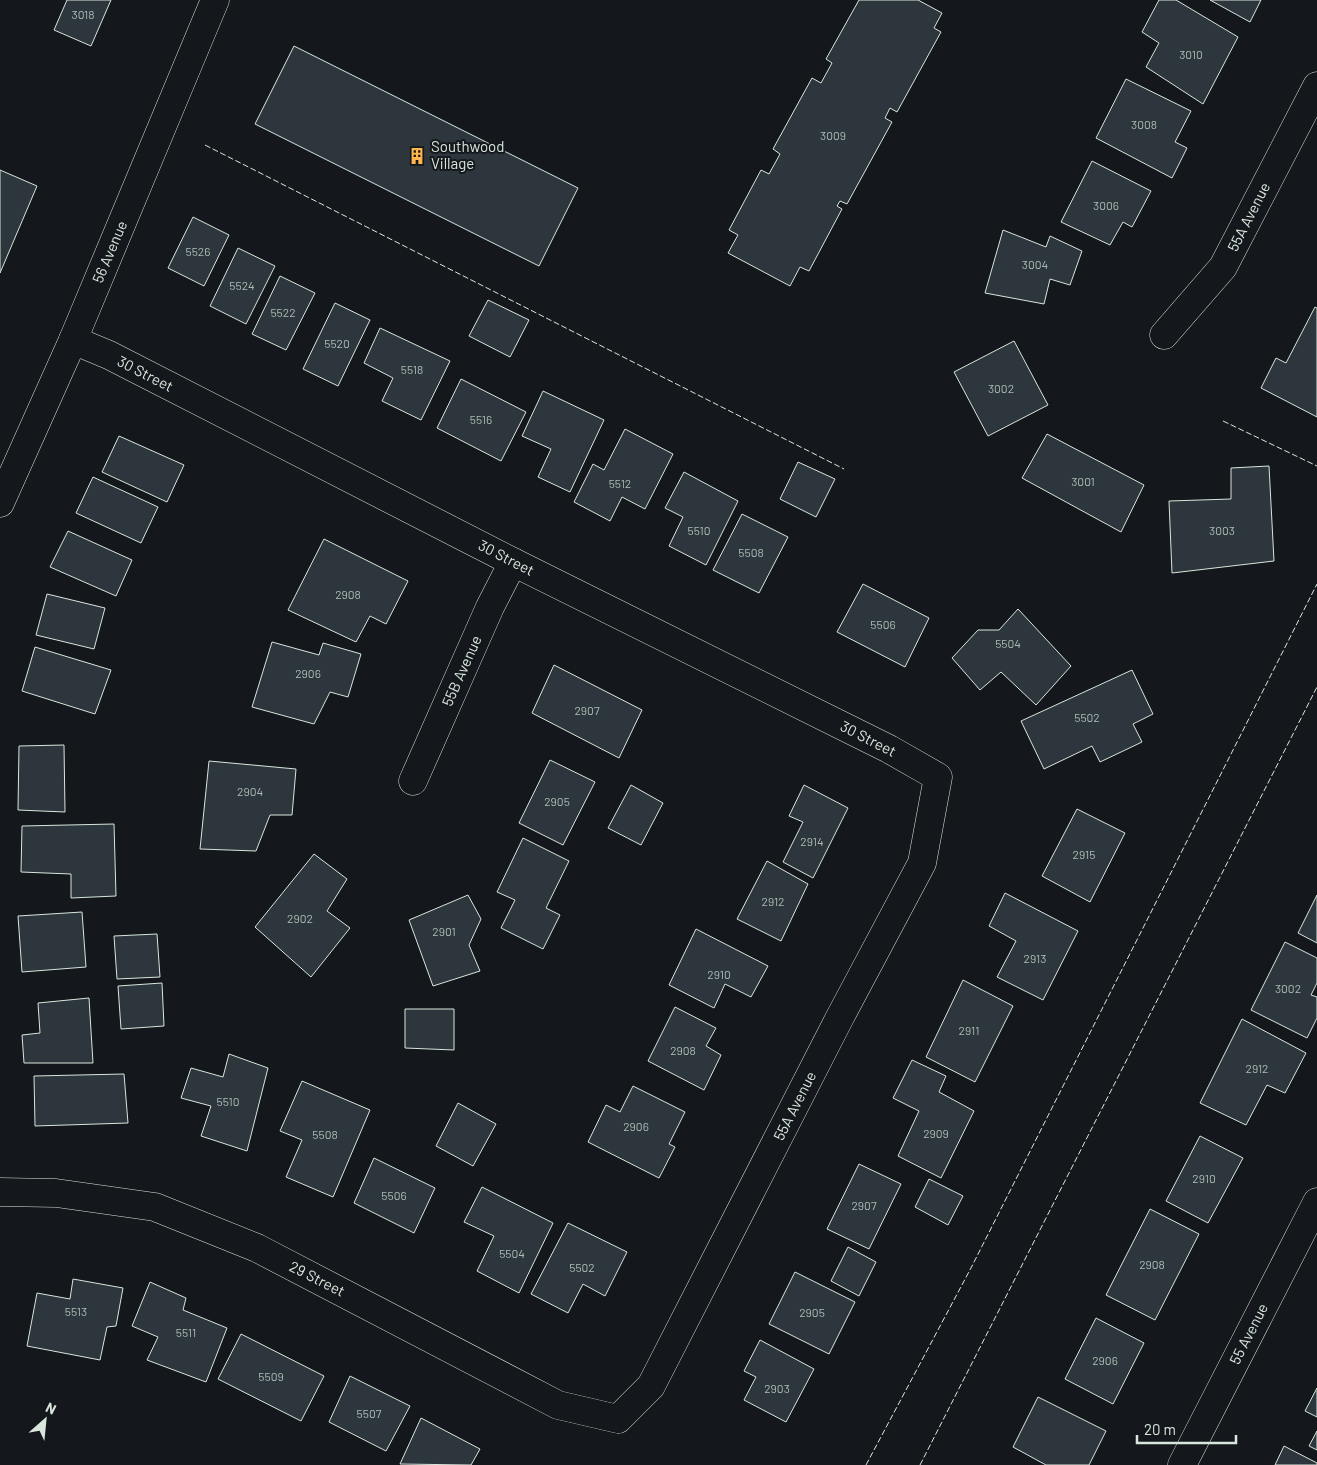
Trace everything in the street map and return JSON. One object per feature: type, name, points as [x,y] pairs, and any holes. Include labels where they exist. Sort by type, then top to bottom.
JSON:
[{"type":"street","name":"56 Avenue","points":[[0,503],[73,340],[215,0]]},
{"type":"street","name":"55A Avenue","points":[[1164,336],[1223,267],[1317,86]]},
{"type":"street","name":"30 Street","points":[[73,340],[109,355],[513,562],[889,749],[938,776]]},
{"type":"street","name":"55B Avenue","points":[[413,781],[490,607],[513,562]]},
{"type":"street","name":"55A Avenue","points":[[618,1419],[651,1386],[839,1019],[922,863],[938,776]]},
{"type":"street","name":"29 Street","points":[[0,1192],[56,1193],[156,1207],[257,1248],[558,1405],[618,1419]]},
{"type":"street","name":"55 Avenue","points":[[1182,1465],[1317,1202]]},
{"type":"building","points":[[67,0],[111,0],[91,46],[54,30]]},
{"type":"building","points":[[859,0],[918,0],[942,13],[934,28],[941,32],[897,112],[890,108],[885,118],[892,122],[847,204],[840,201],[837,206],[842,209],[809,271],[800,267],[790,286],[728,253],[738,235],[729,230],[761,170],[769,174],[780,154],[773,149],[812,78],[821,83],[832,63],[826,59]]},
{"type":"building","points":[[1159,0],[1176,0],[1238,37],[1203,104],[1146,67],[1159,43],[1142,32]]},
{"type":"building","points":[[1210,0],[1261,0],[1250,22]]},
{"type":"building","name":"Southwood Village","points":[[294,46],[578,188],[539,266],[255,124]]},
{"type":"building","points":[[1126,79],[1191,111],[1175,142],[1187,148],[1172,178],[1096,138]]},
{"type":"building","points":[[1092,161],[1151,191],[1132,227],[1123,222],[1110,245],[1061,222]]},
{"type":"building","points":[[0,170],[37,186],[0,273]]},
{"type":"building","points":[[193,217],[229,235],[204,286],[168,268]]},
{"type":"building","points":[[1003,230],[1046,247],[1050,236],[1082,251],[1070,285],[1050,279],[1044,304],[985,293]]},
{"type":"building","points":[[238,248],[275,266],[246,324],[210,306]]},
{"type":"building","points":[[280,276],[315,293],[286,350],[252,334]]},
{"type":"building","points":[[488,300],[529,320],[510,357],[469,336]]},
{"type":"building","points":[[335,303],[370,320],[338,386],[303,369]]},
{"type":"building","points":[[1315,307],[1317,308],[1317,417],[1261,388],[1276,358],[1286,363]]},
{"type":"building","points":[[380,328],[450,361],[421,420],[382,401],[393,378],[364,363]]},
{"type":"building","points":[[1014,341],[1048,405],[988,436],[954,372]]},
{"type":"building","points":[[461,379],[526,412],[501,461],[437,428]]},
{"type":"building","points":[[543,391],[604,420],[570,492],[538,477],[551,449],[522,436]]},
{"type":"building","points":[[625,429],[673,454],[645,509],[622,497],[610,521],[574,502],[593,464],[604,470]]},
{"type":"building","points":[[1047,434],[1144,485],[1121,532],[1022,478]]},
{"type":"building","points":[[119,436],[184,465],[167,502],[102,472]]},
{"type":"building","points":[[798,462],[835,479],[816,517],[780,499]]},
{"type":"building","points":[[1269,466],[1274,561],[1172,573],[1169,501],[1231,499],[1231,468]]},
{"type":"building","points":[[684,472],[738,501],[706,565],[669,546],[683,517],[665,508]]},
{"type":"building","points":[[93,477],[158,507],[141,543],[76,513]]},
{"type":"building","points":[[742,514],[788,537],[759,593],[713,570]]},
{"type":"building","points":[[68,531],[132,560],[116,596],[50,567]]},
{"type":"building","points":[[324,539],[408,581],[386,624],[370,616],[356,642],[288,610]]},
{"type":"building","points":[[863,584],[929,618],[905,667],[837,632]]},
{"type":"building","points":[[47,594],[105,608],[94,649],[36,635]]},
{"type":"building","points":[[1018,609],[1071,666],[1036,705],[1001,672],[980,690],[952,658],[978,630],[999,630]]},
{"type":"building","points":[[272,642],[319,655],[323,643],[361,654],[348,697],[330,692],[314,724],[252,707]]},
{"type":"building","points":[[35,647],[111,670],[95,714],[22,691]]},
{"type":"building","points":[[554,665],[642,710],[619,758],[532,713]]},
{"type":"building","points":[[1132,670],[1153,714],[1133,724],[1142,742],[1100,762],[1092,746],[1044,769],[1021,721]]},
{"type":"building","points":[[64,745],[65,812],[18,810],[19,746]]},
{"type":"building","points":[[550,760],[595,782],[563,845],[519,823]]},
{"type":"building","points":[[209,761],[296,769],[292,815],[270,815],[256,851],[200,849]]},
{"type":"building","points":[[631,785],[663,803],[641,845],[608,828]]},
{"type":"building","points":[[804,785],[848,808],[813,878],[783,862],[803,822],[789,816]]},
{"type":"building","points":[[1077,809],[1125,833],[1090,902],[1042,876]]},
{"type":"building","points":[[114,824],[116,896],[71,898],[71,874],[21,872],[22,826]]},
{"type":"building","points":[[523,838],[569,861],[546,908],[560,915],[543,949],[501,928],[515,900],[497,892]]},
{"type":"building","points":[[314,854],[347,879],[327,911],[350,928],[311,977],[255,927]]},
{"type":"building","points":[[767,861],[808,884],[781,941],[737,919]]},
{"type":"building","points":[[1005,893],[1078,931],[1043,1000],[997,977],[1016,941],[989,926]]},
{"type":"building","points":[[468,895],[481,919],[469,945],[480,971],[433,986],[409,920]]},
{"type":"building","points":[[1317,895],[1317,943],[1298,933]]},
{"type":"building","points":[[82,912],[86,967],[22,972],[18,916]]},
{"type":"building","points":[[696,929],[768,966],[751,997],[725,984],[714,1008],[669,985]]},
{"type":"building","points":[[157,934],[160,977],[117,979],[114,936]]},
{"type":"building","points":[[1285,942],[1317,958],[1317,983],[1311,995],[1317,997],[1317,1018],[1307,1038],[1251,1010]]},
{"type":"building","points":[[963,980],[1013,1006],[975,1082],[926,1057]]},
{"type":"building","points":[[162,983],[164,1026],[121,1029],[118,986]]},
{"type":"building","points":[[89,998],[93,1063],[24,1063],[22,1035],[40,1033],[38,1003]]},
{"type":"building","points":[[675,1007],[716,1028],[706,1046],[721,1055],[704,1090],[648,1061]]},
{"type":"building","points":[[405,1009],[454,1009],[454,1050],[405,1048]]},
{"type":"building","points":[[1242,1019],[1306,1053],[1285,1093],[1267,1085],[1246,1125],[1200,1103]]},
{"type":"building","points":[[229,1054],[268,1068],[247,1151],[201,1136],[211,1106],[181,1098],[191,1068],[223,1077]]},
{"type":"building","points":[[912,1060],[946,1076],[939,1092],[974,1111],[941,1178],[898,1156],[919,1111],[893,1098]]},
{"type":"building","points":[[124,1074],[128,1123],[35,1126],[34,1076]]},
{"type":"building","points":[[302,1081],[370,1110],[333,1197],[286,1177],[302,1140],[280,1131]]},
{"type":"building","points":[[633,1086],[685,1112],[669,1144],[675,1147],[659,1178],[588,1142],[606,1105],[620,1112]]},
{"type":"building","points":[[458,1103],[496,1124],[473,1166],[436,1146]]},
{"type":"building","points":[[1200,1136],[1243,1158],[1208,1223],[1166,1201]]},
{"type":"building","points":[[374,1158],[435,1188],[414,1233],[354,1203]]},
{"type":"building","points":[[859,1164],[901,1184],[869,1249],[827,1229]]},
{"type":"building","points":[[929,1179],[963,1196],[948,1225],[915,1207]]},
{"type":"building","points":[[482,1187],[553,1223],[519,1293],[477,1271],[494,1236],[464,1222]]},
{"type":"building","points":[[1150,1209],[1199,1234],[1155,1320],[1106,1295]]},
{"type":"building","points":[[568,1223],[627,1252],[605,1296],[583,1284],[568,1313],[531,1294]]},
{"type":"building","points":[[848,1247],[876,1262],[859,1296],[831,1281]]},
{"type":"building","points":[[795,1272],[855,1302],[829,1354],[769,1324]]},
{"type":"building","points":[[73,1279],[123,1288],[116,1326],[107,1327],[100,1360],[27,1346],[37,1293],[70,1299]]},
{"type":"building","points":[[150,1282],[186,1298],[183,1310],[227,1328],[206,1382],[147,1360],[158,1337],[132,1326]]},
{"type":"building","points":[[1096,1318],[1144,1343],[1113,1404],[1065,1379]]},
{"type":"building","points":[[241,1334],[324,1376],[301,1421],[218,1379]]},
{"type":"building","points":[[760,1340],[814,1369],[786,1422],[744,1400],[756,1377],[744,1371]]},
{"type":"building","points":[[350,1376],[410,1406],[386,1451],[329,1422]]},
{"type":"building","points":[[1317,1388],[1317,1417],[1305,1411]]},
{"type":"building","points":[[1038,1397],[1106,1431],[1089,1465],[1046,1465],[1013,1447]]},
{"type":"building","points":[[421,1418],[480,1449],[471,1465],[400,1464]]},
{"type":"building","points":[[1317,1431],[1317,1450],[1309,1446]]},
{"type":"building","points":[[1284,1446],[1317,1463],[1317,1465],[1275,1465]]},
{"type":"fence","points":[[205,145],[844,469]]},
{"type":"fence","points":[[1223,421],[1317,466]]},
{"type":"fence","points":[[866,1465],[971,1268],[1317,584]]},
{"type":"fence","points":[[920,1465],[1317,687]]},
{"type":"place","name":"Southwood Village","points":[[417,156]]}]
